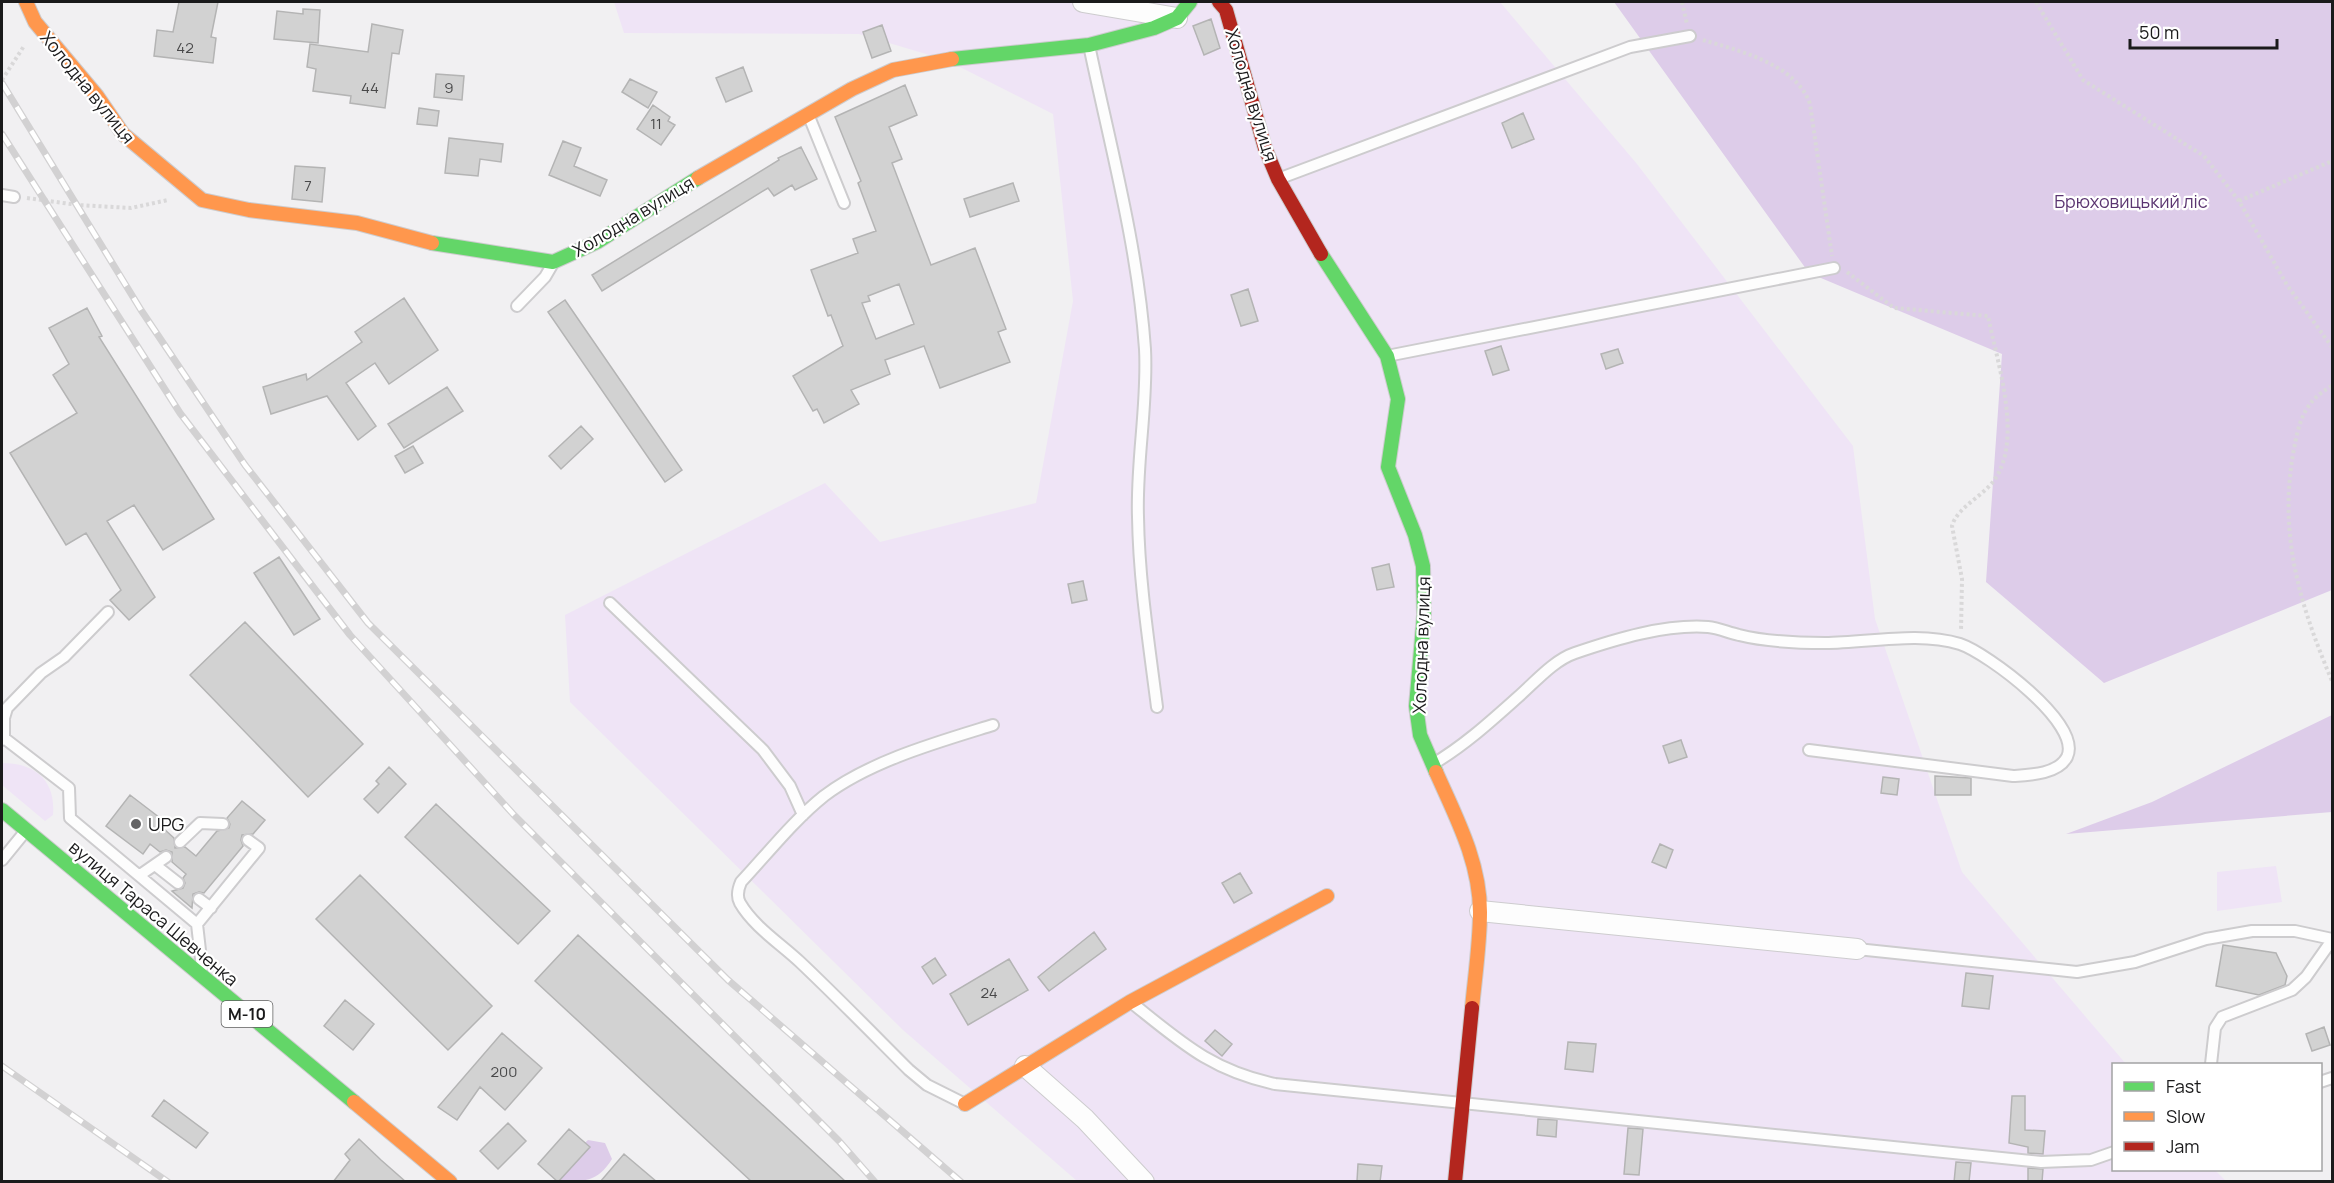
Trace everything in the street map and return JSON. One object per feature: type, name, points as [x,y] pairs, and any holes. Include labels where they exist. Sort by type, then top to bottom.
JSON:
[{"type":"street","name":"Холодна вулиця","points":[[27,2],[35,22],[97,96],[123,134],[195,195],[216,204],[357,223],[386,229],[424,242],[553,262],[597,242],[750,146],[808,113],[893,70],[946,60],[1089,45],[1154,28],[1177,18],[1190,2]]},
{"type":"street","points":[[1083,2],[1177,18]]},
{"type":"street","name":"Холодна вулиця","points":[[1219,2],[1226,10],[1265,148],[1278,179],[1332,274],[1387,356],[1398,399],[1388,467],[1415,535],[1423,566],[1424,615],[1416,706],[1420,735],[1465,836],[1474,871],[1480,911],[1465,1102],[1455,1182]]},
{"type":"street","name":"вулиця Тараса Шевченка","points":[[2,810],[450,1182]]},
{"type":"street","points":[[965,1104],[1130,1002],[1327,896]]},
{"type":"street","points":[[1480,911],[1857,949]]},
{"type":"street","points":[[1025,1066],[1085,1119],[1144,1182]]},
{"type":"lane","points":[[1278,179],[1630,47],[1690,36]]},
{"type":"lane","points":[[1089,45],[1137,277],[1141,312],[1146,382],[1139,459],[1138,517],[1157,707]]},
{"type":"lane","points":[[808,113],[844,203]]},
{"type":"lane","points":[[2,195],[14,197]]},
{"type":"lane","points":[[517,306],[545,277],[553,262]]},
{"type":"lane","points":[[1387,356],[1834,268]]},
{"type":"lane","points":[[610,603],[763,750],[790,786],[804,815]]},
{"type":"lane","points":[[108,612],[64,657],[41,673],[7,708],[3,718],[3,739],[69,788],[70,818],[197,924],[203,977]]},
{"type":"lane","points":[[1433,765],[1472,739],[1559,662],[1573,654],[1634,637],[1674,629],[1711,627],[1738,635],[1777,640],[1864,643],[1925,639],[1960,644],[1987,657],[2046,708],[2067,739],[2066,758],[2052,769],[2035,775],[2013,776],[1809,750]]},
{"type":"lane","points":[[965,1104],[927,1085],[909,1070],[742,907],[738,898],[741,882],[826,795],[863,773],[933,743],[993,725]]},
{"type":"lane","points":[[180,842],[200,824],[223,824]]},
{"type":"lane","points":[[2,860],[26,831]]},
{"type":"lane","points":[[197,924],[259,848],[248,840]]},
{"type":"lane","points":[[140,875],[166,857]]},
{"type":"lane","points":[[155,865],[178,883]]},
{"type":"lane","points":[[199,899],[211,908]]},
{"type":"lane","points":[[1857,949],[2077,972],[2135,962],[2206,939],[2252,931],[2295,931],[2332,940],[2306,977],[2292,990],[2222,1017],[2215,1028],[2211,1063]]},
{"type":"lane","points":[[1130,1002],[1193,1053],[1243,1077],[1299,1087],[2041,1162],[2091,1160],[2112,1153]]},
{"type":"path","points":[[1682,2],[1690,36],[1772,65],[1797,81],[1805,90],[1810,104],[1834,268],[1855,276],[1894,308],[1988,316],[2006,408],[2007,452],[2001,470],[1987,491],[1954,519],[1952,526],[1962,579],[1960,644]]},
{"type":"path","points":[[2036,2],[2083,80],[2204,156],[2239,201],[2287,285],[2332,347]]},
{"type":"path","points":[[2,81],[15,64],[35,22]]},
{"type":"path","points":[[2239,201],[2332,161]]},
{"type":"path","points":[[14,197],[131,208],[195,195]]},
{"type":"path","points":[[2332,386],[2317,394],[2308,404],[2297,434],[2288,495],[2288,520],[2297,585],[2332,681]]},
{"type":"shaded area","points":[[614,2],[1500,2],[1637,164],[1853,446],[1875,619],[1962,872],[2125,1063],[2112,1063],[2112,1171],[2216,1171],[2226,1181],[1077,1181],[903,1030],[570,702],[565,615],[825,483],[880,542],[1036,503],[1073,301],[1053,114],[946,60],[859,34],[624,33]]},
{"type":"shaded area","points":[[2,763],[24,766],[41,776],[51,792],[53,815],[45,821],[2,785]]},
{"type":"shaded area","points":[[2276,866],[2282,902],[2217,911],[2217,872]]},
{"type":"green space","name":"Брюховицький ліс","points":[[1614,2],[2332,2],[2332,590],[2104,683],[1986,582],[2002,354],[1809,273]]},
{"type":"green space","points":[[2332,715],[2332,812],[2066,834],[2152,802]]},
{"type":"green space","points":[[588,1140],[605,1143],[612,1159],[606,1167],[601,1173],[589,1179],[554,1182],[574,1153]]},
{"type":"building","points":[[179,2],[218,2],[211,37],[216,38],[213,63],[154,56],[157,30],[173,32]]},
{"type":"building","points":[[303,9],[320,10],[318,43],[274,39],[277,11],[303,14]]},
{"type":"building","points":[[1211,19],[1220,48],[1204,55],[1193,26]]},
{"type":"building","points":[[372,24],[403,30],[399,54],[392,53],[385,108],[350,103],[351,96],[313,91],[316,69],[307,67],[310,44],[368,52]]},
{"type":"building","points":[[882,25],[891,51],[872,58],[863,32]]},
{"type":"building","points":[[743,67],[752,91],[726,102],[716,78]]},
{"type":"building","points":[[436,74],[464,76],[462,100],[434,97]]},
{"type":"building","points":[[630,79],[657,92],[648,108],[622,92]]},
{"type":"building","points":[[905,85],[917,115],[889,127],[902,159],[892,163],[931,265],[975,248],[1006,329],[998,332],[1010,362],[940,388],[924,346],[885,360],[890,374],[851,390],[859,404],[824,423],[817,409],[813,411],[793,376],[843,346],[831,315],[828,316],[811,270],[858,253],[853,239],[876,231],[858,183],[861,181],[835,117]],"holes":[[[899,284],[914,324],[876,339],[862,303],[870,301],[868,296]]]},
{"type":"building","points":[[653,105],[670,117],[668,121],[675,125],[661,145],[637,129]]},
{"type":"building","points":[[419,108],[439,111],[437,126],[417,124]]},
{"type":"building","points":[[1523,113],[1534,139],[1512,148],[1502,123]]},
{"type":"building","points":[[449,138],[503,144],[501,162],[480,159],[478,176],[445,173]]},
{"type":"building","points":[[563,141],[581,148],[574,166],[607,180],[600,196],[549,175]]},
{"type":"building","points":[[801,147],[817,179],[795,190],[792,185],[774,196],[768,188],[602,291],[592,275],[779,160],[778,158]]},
{"type":"building","points":[[295,166],[325,168],[322,202],[292,199]]},
{"type":"building","points":[[1013,183],[1019,201],[970,217],[964,199]]},
{"type":"building","points":[[1248,289],[1258,321],[1241,326],[1231,295]]},
{"type":"building","points":[[404,298],[438,350],[389,384],[375,363],[346,383],[376,426],[358,440],[327,396],[271,414],[263,387],[306,374],[307,380],[362,342],[355,332]]},
{"type":"building","points":[[565,300],[682,470],[665,482],[548,312]]},
{"type":"building","points":[[87,308],[102,336],[99,337],[214,519],[163,550],[134,505],[107,521],[155,597],[129,620],[110,600],[121,590],[86,533],[66,545],[10,453],[77,413],[53,375],[69,364],[49,328]]},
{"type":"building","points":[[1501,346],[1509,370],[1493,375],[1485,351]]},
{"type":"building","points":[[1618,349],[1623,363],[1606,369],[1601,354]]},
{"type":"building","points":[[447,387],[463,411],[404,448],[388,424]]},
{"type":"building","points":[[581,426],[593,439],[561,469],[549,456]]},
{"type":"building","points":[[413,446],[423,463],[405,473],[395,456]]},
{"type":"building","points":[[279,557],[320,619],[294,635],[254,573]]},
{"type":"building","points":[[1389,564],[1394,587],[1377,590],[1372,568]]},
{"type":"building","points":[[1083,581],[1087,600],[1072,603],[1068,584]]},
{"type":"building","points":[[245,622],[363,744],[308,797],[190,675]]},
{"type":"building","points":[[1681,740],[1687,757],[1669,763],[1663,746]]},
{"type":"building","points":[[389,767],[406,784],[378,813],[364,799],[379,784],[376,781]]},
{"type":"building","points":[[1935,776],[1971,778],[1971,795],[1935,795]]},
{"type":"building","points":[[1883,777],[1899,779],[1897,795],[1881,793]]},
{"type":"building","points":[[130,795],[164,821],[163,828],[174,838],[175,848],[185,847],[196,856],[217,831],[229,828],[227,818],[242,801],[265,820],[253,834],[242,835],[243,846],[204,893],[193,894],[192,908],[172,891],[183,888],[185,883],[183,878],[186,874],[172,862],[172,852],[166,850],[160,852],[150,844],[143,854],[106,826]]},
{"type":"building","points":[[436,804],[550,911],[518,944],[405,837]]},
{"type":"building","points":[[1660,844],[1673,850],[1666,868],[1652,862]]},
{"type":"building","points":[[1240,873],[1252,893],[1234,903],[1222,883]]},
{"type":"building","points":[[360,875],[492,1006],[448,1050],[316,919]]},
{"type":"building","points":[[1094,932],[1106,949],[1049,991],[1038,977]]},
{"type":"building","points":[[578,935],[846,1182],[752,1182],[535,981]]},
{"type":"building","points":[[2223,945],[2276,953],[2287,976],[2285,985],[2259,995],[2216,986]]},
{"type":"building","points":[[935,958],[946,975],[933,984],[922,967]]},
{"type":"building","points":[[1009,959],[1028,990],[968,1025],[950,994]]},
{"type":"building","points":[[1966,973],[1993,976],[1989,1009],[1962,1006]]},
{"type":"building","points":[[345,1000],[374,1024],[353,1050],[324,1026]]},
{"type":"building","points":[[2324,1027],[2330,1045],[2312,1051],[2306,1034]]},
{"type":"building","points":[[1215,1030],[1232,1044],[1222,1056],[1205,1041]]},
{"type":"building","points":[[502,1033],[542,1068],[505,1110],[480,1087],[457,1120],[438,1107]]},
{"type":"building","points":[[1568,1042],[1596,1044],[1593,1072],[1565,1069]]},
{"type":"building","points":[[2012,1096],[2025,1096],[2025,1130],[2045,1131],[2043,1154],[2028,1153],[2028,1147],[2009,1143]]},
{"type":"building","points":[[164,1100],[208,1133],[196,1148],[152,1116]]},
{"type":"building","points":[[1538,1119],[1557,1120],[1556,1137],[1537,1135]]},
{"type":"building","points":[[508,1123],[526,1141],[498,1169],[480,1151]]},
{"type":"building","points":[[1628,1128],[1643,1129],[1639,1175],[1624,1174]]},
{"type":"building","points":[[569,1129],[590,1147],[558,1182],[538,1164]]},
{"type":"building","points":[[359,1139],[406,1182],[333,1182],[350,1160],[345,1154]]},
{"type":"building","points":[[624,1154],[657,1182],[600,1182]]},
{"type":"building","points":[[1956,1162],[1971,1163],[1969,1182],[1954,1182]]},
{"type":"building","points":[[1358,1164],[1382,1166],[1380,1182],[1357,1181]]},
{"type":"building","points":[[2028,1168],[2043,1169],[2042,1182],[2028,1182]]},
{"type":"railway","points":[[2,83],[141,310],[245,465],[368,623],[728,980],[961,1182]]},
{"type":"railway","points":[[2,134],[180,413],[350,635],[514,815],[839,1141],[875,1182]]},
{"type":"railway","points":[[2,1066],[168,1182]]},
{"type":"traffic: fast","points":[[952,59],[1089,45],[1154,28],[1177,18],[1190,2]]},
{"type":"traffic: fast","points":[[432,243],[553,262],[597,242],[698,178]]},
{"type":"traffic: fast","points":[[1321,254],[1387,356],[1398,399],[1388,467],[1415,535],[1423,566],[1424,615],[1416,706],[1420,735],[1436,772]]},
{"type":"traffic: fast","points":[[2,810],[354,1102]]},
{"type":"traffic: slow","points":[[26,2],[35,22],[97,96],[123,134],[202,200],[249,210],[357,223],[432,243]]},
{"type":"traffic: slow","points":[[698,178],[852,89],[893,70],[952,59]]},
{"type":"traffic: slow","points":[[1436,772],[1466,840],[1479,893],[1479,936],[1472,1008]]},
{"type":"traffic: slow","points":[[965,1104],[1130,1002],[1327,896]]},
{"type":"traffic: slow","points":[[354,1102],[450,1182]]},
{"type":"traffic: jam","points":[[1219,2],[1226,10],[1265,148],[1278,179],[1321,254]]},
{"type":"traffic: jam","points":[[1455,1182],[1472,1008]]},
{"type":"place","name":"UPG","points":[[136,824]]}]
